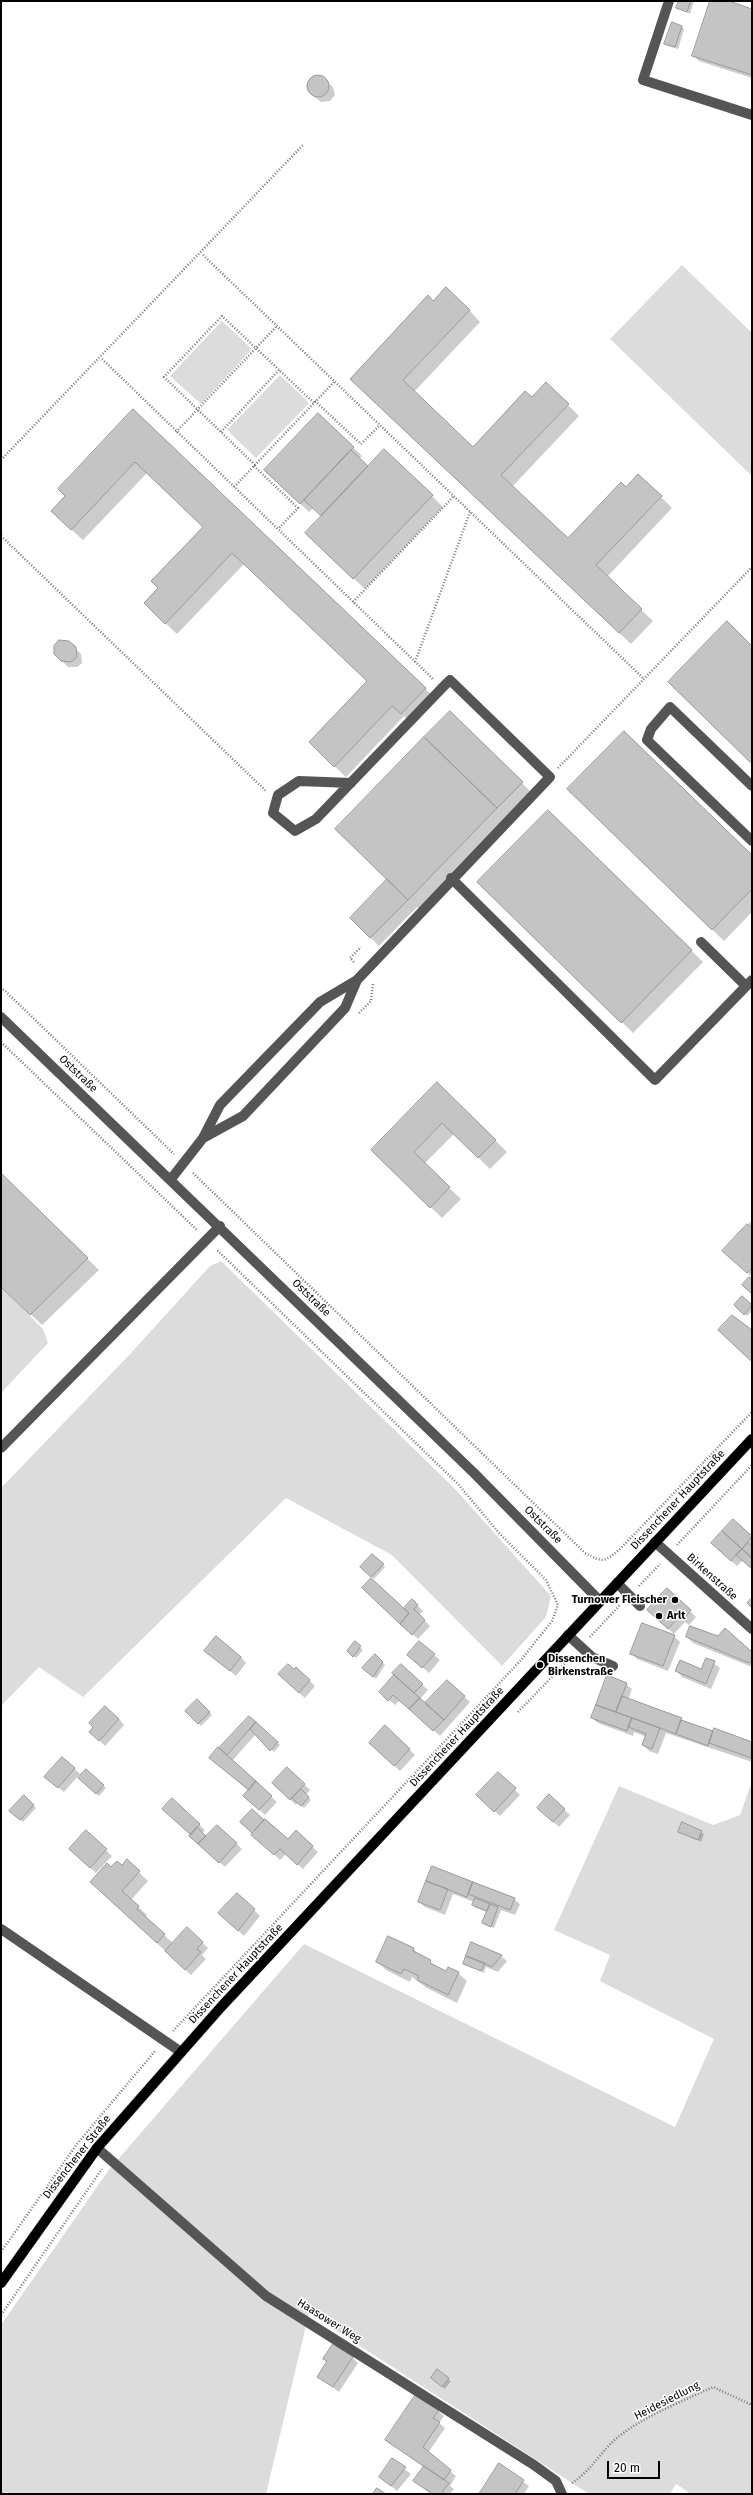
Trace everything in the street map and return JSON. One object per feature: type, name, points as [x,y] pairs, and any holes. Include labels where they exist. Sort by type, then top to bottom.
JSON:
[{"type":"main road","name":"Dissenchener Hauptstraße","points":[[180,2052],[752,1439]]},
{"type":"main road","name":"Dissenchener Straße","points":[[1,2283],[97,2148],[180,2052]]},
{"type":"street","points":[[669,1],[643,80],[752,115]]},
{"type":"street","points":[[171,1179],[203,1138],[220,1105],[320,1002],[357,980],[452,878],[550,777],[450,680],[351,783],[316,819],[295,831],[273,813],[278,795],[299,781],[351,783]]},
{"type":"street","points":[[752,786],[670,707],[651,729],[647,740],[752,841]]},
{"type":"street","points":[[452,878],[655,1080],[749,983],[702,942]]},
{"type":"street","points":[[203,1138],[243,1116],[345,1008],[357,980]]},
{"type":"street","name":"Oststraße","points":[[1,1017],[220,1226],[479,1478],[600,1601]]},
{"type":"street","points":[[1,1448],[220,1226]]},
{"type":"street","name":"Birkenstraße","points":[[655,1542],[752,1629]]},
{"type":"street","points":[[617,1583],[640,1606]]},
{"type":"street","points":[[568,1635],[592,1657],[613,1666]]},
{"type":"street","points":[[1,1929],[180,2052]]},
{"type":"street","name":"Haasower Weg","points":[[97,2148],[266,2296],[534,2465],[556,2481],[562,2492]]},
{"type":"path","points":[[1,460],[304,144]]},
{"type":"path","points":[[203,255],[644,679]]},
{"type":"path","points":[[278,529],[298,508],[222,432],[164,377],[222,316],[361,444],[380,425]]},
{"type":"path","points":[[176,432],[277,326]]},
{"type":"path","points":[[102,359],[442,688]]},
{"type":"path","points":[[222,432],[279,370]]},
{"type":"path","points":[[234,487],[334,381]]},
{"type":"path","points":[[353,602],[454,496]]},
{"type":"path","points":[[415,662],[470,512]]},
{"type":"path","points":[[1,536],[276,801]]},
{"type":"path","points":[[550,777],[752,567]]},
{"type":"path","points":[[1,987],[585,1553],[600,1561],[606,1560],[620,1549],[752,1412]]},
{"type":"path","points":[[1,1042],[458,1484],[499,1534],[546,1580],[558,1605],[552,1621],[521,1660],[164,2040],[77,2144],[1,2252]]},
{"type":"path","points":[[1,2315],[110,2159]]},
{"type":"path","name":"Heidesiedlung","points":[[562,2492],[581,2478],[617,2438],[650,2416],[713,2387],[752,2405]]},
{"type":"shaded area","points":[[682,265],[752,333],[752,476],[610,339]]},
{"type":"shaded area","points":[[222,321],[252,349],[201,404],[170,376]]},
{"type":"shaded area","points":[[280,375],[309,403],[256,458],[227,430]]},
{"type":"shaded area","points":[[221,1261],[454,1488],[551,1596],[546,1617],[502,1666],[392,1555],[286,1498],[83,1697],[39,1667],[1,1706],[1,1488],[132,1352],[210,1266]]},
{"type":"shaded area","points":[[1,1287],[43,1329],[48,1343],[1,1393]]},
{"type":"shaded area","points":[[752,1781],[752,2494],[691,2494],[676,2484],[670,2494],[589,2494],[309,2313],[266,2494],[1,2494],[1,2325],[108,2171],[304,1944],[675,2127],[714,2039],[600,1981],[610,1955],[554,1930],[619,1786],[713,1825],[740,1815]]},
{"type":"building","points":[[679,1],[691,1],[687,12],[676,8]]},
{"type":"building","points":[[710,1],[729,1],[752,9],[752,75],[692,56]]},
{"type":"building","points":[[672,22],[682,26],[675,47],[664,44]]},
{"type":"building","points":[[318,75],[326,78],[329,86],[326,94],[318,97],[310,94],[307,86],[310,78]]},
{"type":"building","points":[[446,287],[470,310],[403,380],[473,447],[525,391],[532,397],[546,382],[569,404],[501,475],[568,538],[621,482],[626,487],[638,474],[662,496],[596,565],[642,609],[619,633],[350,379],[428,295],[433,301]]},
{"type":"building","points":[[133,409],[426,688],[401,714],[392,706],[334,767],[309,742],[367,681],[232,553],[165,624],[144,603],[158,588],[151,581],[203,527],[135,462],[71,530],[51,511],[65,496],[58,489]]},
{"type":"building","points":[[318,413],[354,447],[300,504],[264,470]]},
{"type":"building","points":[[384,449],[433,495],[353,579],[305,533]]},
{"type":"building","points":[[351,450],[368,466],[321,516],[304,500]]},
{"type":"building","points":[[727,621],[752,646],[752,764],[668,682]]},
{"type":"building","points":[[59,640],[69,641],[76,647],[77,657],[71,662],[61,661],[54,654],[54,646]]},
{"type":"building","points":[[450,711],[523,782],[497,808],[424,737]]},
{"type":"building","points":[[624,731],[752,855],[752,889],[712,930],[567,789]]},
{"type":"building","points":[[424,737],[497,808],[408,900],[335,829]]},
{"type":"building","points":[[548,810],[692,950],[621,1023],[477,882]]},
{"type":"building","points":[[387,879],[408,900],[370,938],[350,918]]},
{"type":"building","points":[[437,1082],[496,1140],[478,1158],[442,1123],[414,1152],[450,1187],[430,1208],[371,1150]]},
{"type":"building","points":[[1,1173],[88,1258],[30,1315],[1,1287]]},
{"type":"building","points":[[747,1224],[752,1228],[752,1268],[747,1273],[722,1251]]},
{"type":"building","points":[[749,1277],[752,1279],[752,1294],[742,1285]]},
{"type":"building","points":[[742,1296],[752,1305],[744,1315],[734,1305]]},
{"type":"building","points":[[732,1315],[752,1330],[752,1362],[718,1330]]},
{"type":"building","points":[[733,1519],[752,1536],[742,1549],[722,1531]]},
{"type":"building","points":[[722,1531],[742,1549],[731,1561],[711,1543]]},
{"type":"building","points":[[748,1543],[752,1546],[752,1558],[742,1549]]},
{"type":"building","points":[[742,1549],[752,1558],[752,1569],[736,1555]]},
{"type":"building","points":[[372,1554],[384,1564],[371,1577],[360,1567]]},
{"type":"building","points":[[371,1578],[409,1613],[400,1624],[362,1588]]},
{"type":"building","points":[[667,1588],[691,1610],[683,1620],[679,1617],[668,1629],[647,1610]]},
{"type":"building","points":[[752,1598],[752,1608],[747,1603]]},
{"type":"building","points":[[412,1599],[418,1605],[414,1609],[425,1620],[412,1635],[400,1624],[409,1613],[404,1608]]},
{"type":"building","points":[[642,1623],[675,1635],[663,1666],[630,1654]]},
{"type":"building","points":[[690,1626],[718,1636],[725,1628],[752,1652],[752,1659],[749,1663],[686,1637]]},
{"type":"building","points":[[216,1636],[241,1657],[230,1671],[204,1651]]},
{"type":"building","points":[[355,1641],[361,1646],[353,1657],[347,1651]]},
{"type":"building","points":[[419,1641],[435,1654],[422,1668],[407,1655]]},
{"type":"building","points":[[375,1654],[383,1662],[373,1677],[362,1668]]},
{"type":"building","points":[[706,1658],[715,1661],[706,1684],[675,1671],[680,1660],[701,1669]]},
{"type":"building","points":[[288,1664],[294,1669],[296,1667],[310,1680],[299,1693],[278,1674]]},
{"type":"building","points":[[401,1664],[423,1684],[414,1693],[392,1673]]},
{"type":"building","points":[[394,1675],[420,1698],[409,1709],[393,1695],[388,1701],[379,1692]]},
{"type":"building","points":[[607,1675],[627,1683],[616,1712],[596,1705]]},
{"type":"building","points":[[447,1680],[465,1696],[444,1720],[425,1703]]},
{"type":"building","points":[[622,1696],[682,1718],[676,1734],[616,1712]]},
{"type":"building","points":[[420,1698],[444,1720],[433,1731],[409,1709]]},
{"type":"building","points":[[197,1699],[210,1712],[198,1724],[185,1711]]},
{"type":"building","points":[[596,1705],[632,1718],[627,1731],[591,1718]]},
{"type":"building","points":[[105,1706],[119,1719],[99,1741],[89,1732],[93,1727],[89,1723]]},
{"type":"building","points":[[249,1716],[256,1722],[227,1755],[219,1748]]},
{"type":"building","points":[[632,1718],[660,1728],[652,1749],[642,1745],[646,1734],[628,1727]]},
{"type":"building","points":[[681,1720],[713,1731],[708,1746],[676,1734]]},
{"type":"building","points":[[256,1722],[278,1742],[270,1751],[250,1729]]},
{"type":"building","points":[[385,1725],[410,1749],[394,1766],[369,1743]]},
{"type":"building","points":[[714,1728],[752,1742],[751,1758],[709,1743]]},
{"type":"building","points":[[218,1747],[256,1781],[249,1790],[209,1758]]},
{"type":"building","points":[[62,1757],[75,1768],[58,1788],[44,1777]]},
{"type":"building","points":[[287,1767],[305,1784],[290,1800],[272,1783]]},
{"type":"building","points":[[86,1769],[104,1785],[96,1794],[78,1778]]},
{"type":"building","points":[[498,1772],[516,1788],[494,1812],[476,1795]]},
{"type":"building","points":[[256,1781],[272,1796],[259,1810],[243,1796]]},
{"type":"building","points":[[301,1789],[309,1797],[301,1806],[292,1798]]},
{"type":"building","points":[[549,1794],[565,1809],[553,1822],[537,1808]]},
{"type":"building","points":[[24,1795],[34,1805],[20,1820],[9,1811]]},
{"type":"building","points":[[172,1798],[200,1824],[191,1835],[162,1809]]},
{"type":"building","points":[[252,1809],[264,1820],[252,1833],[240,1822]]},
{"type":"building","points":[[265,1819],[288,1839],[296,1830],[313,1846],[297,1865],[280,1849],[274,1855],[251,1835]]},
{"type":"building","points":[[682,1822],[702,1831],[698,1840],[678,1832]]},
{"type":"building","points":[[217,1825],[237,1843],[219,1863],[198,1844]]},
{"type":"building","points":[[197,1827],[206,1836],[198,1844],[189,1836]]},
{"type":"building","points":[[86,1830],[107,1849],[90,1868],[69,1849]]},
{"type":"building","points":[[127,1859],[140,1871],[122,1891],[139,1906],[137,1909],[165,1934],[157,1943],[90,1882],[107,1863],[111,1867],[117,1861],[122,1865]]},
{"type":"building","points":[[432,1866],[473,1882],[467,1897],[426,1881]]},
{"type":"building","points":[[426,1881],[448,1889],[440,1910],[418,1902]]},
{"type":"building","points":[[473,1882],[515,1898],[510,1910],[468,1894]]},
{"type":"building","points":[[237,1893],[255,1909],[238,1931],[218,1913]]},
{"type":"building","points":[[475,1898],[490,1904],[487,1911],[472,1905]]},
{"type":"building","points":[[490,1904],[498,1907],[491,1927],[482,1923]]},
{"type":"building","points":[[187,1927],[203,1942],[197,1949],[201,1952],[185,1970],[165,1951]]},
{"type":"building","points":[[388,1936],[414,1948],[413,1951],[431,1960],[430,1963],[446,1971],[448,1967],[459,1972],[448,1995],[417,1980],[419,1976],[404,1969],[401,1974],[376,1962]]},
{"type":"building","points":[[471,1942],[502,1955],[492,1967],[466,1956]]},
{"type":"building","points":[[466,1956],[485,1963],[481,1971],[463,1964]]},
{"type":"building","points":[[333,2344],[353,2357],[333,2387],[317,2377],[327,2361],[323,2359]]},
{"type":"building","points":[[437,2369],[449,2378],[442,2387],[431,2378]]},
{"type":"building","points":[[416,2394],[439,2410],[433,2418],[440,2422],[423,2447],[451,2470],[444,2480],[385,2440]]},
{"type":"building","points":[[392,2458],[406,2467],[391,2486],[379,2477]]},
{"type":"building","points":[[499,2463],[524,2480],[515,2494],[479,2494]]},
{"type":"building","points":[[424,2466],[449,2483],[441,2494],[433,2494],[413,2481]]},
{"type":"building","points":[[377,2488],[386,2494],[373,2494]]},
{"type":"place","name":"Turnower Fleischer","points":[[675,1600]]},
{"type":"place","name":"Arlt","points":[[659,1616]]},
{"type":"place","name":"Dissenchen Birkenstraße","points":[[540,1665]]}]
